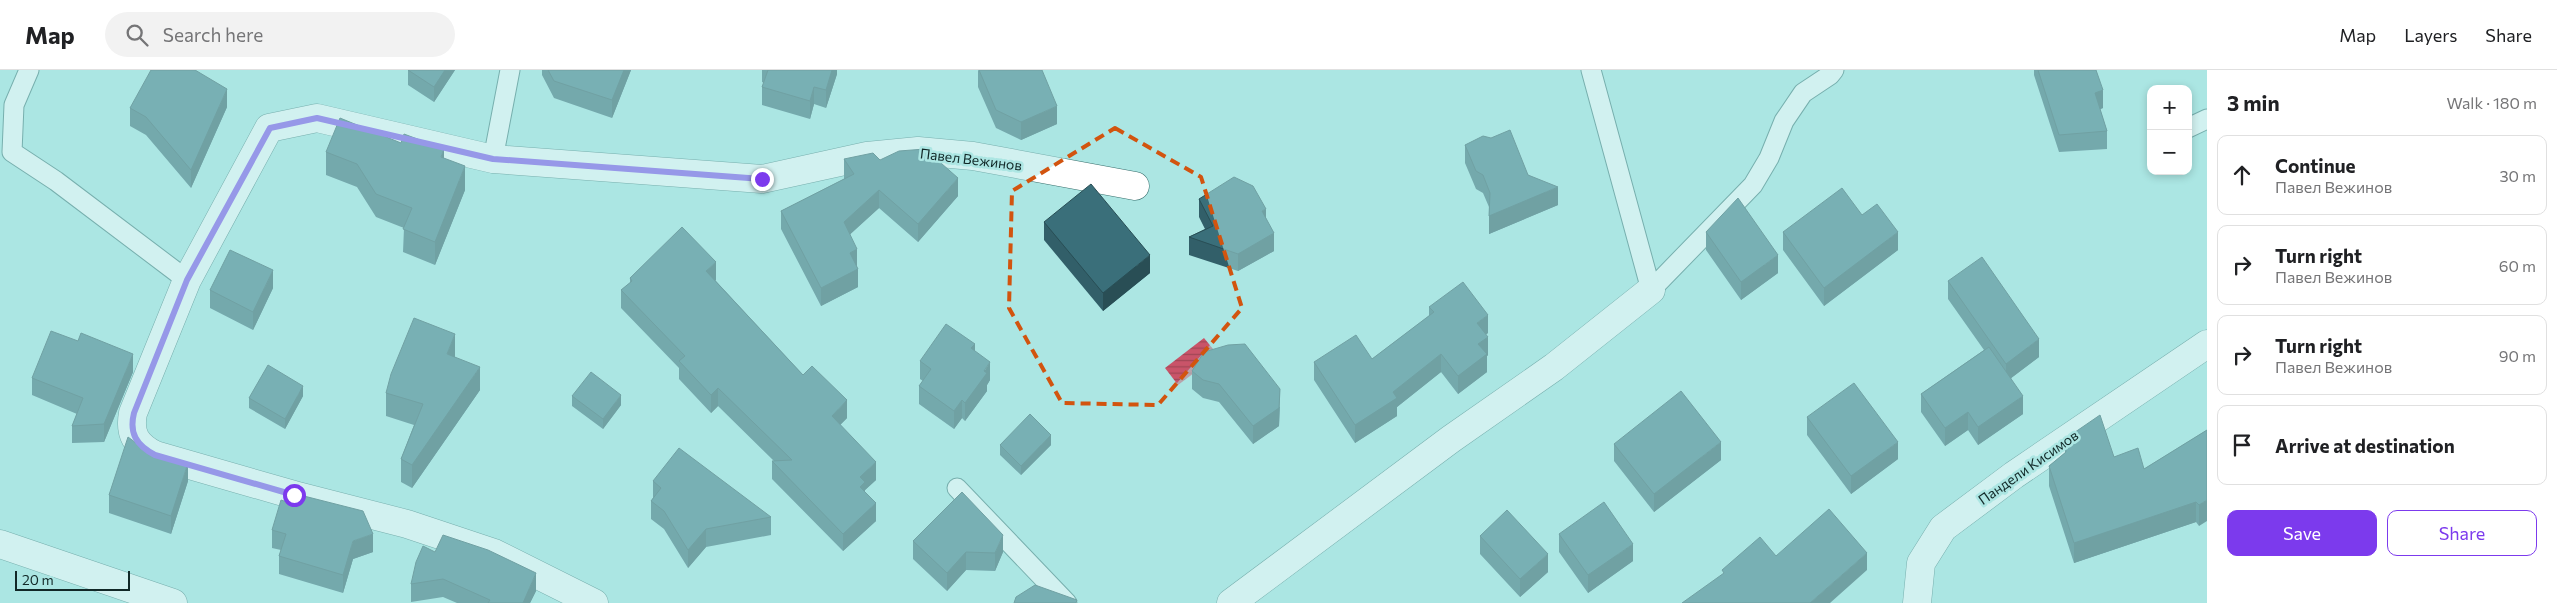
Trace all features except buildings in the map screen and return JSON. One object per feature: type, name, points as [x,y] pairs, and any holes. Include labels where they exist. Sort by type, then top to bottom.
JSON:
[{"type":"street","name":"Павел Вежинов","points":[[594,603],[494,552],[407,524],[276,490],[155,455],[142,448],[134,438],[131,425],[134,413],[187,280],[270,128],[317,118],[493,159],[762,179],[867,156],[918,151],[973,156],[1135,186]]},
{"type":"street","points":[[1231,603],[1451,439],[1554,367],[1651,290]]},
{"type":"street","name":"Пандели Кисимов","points":[[1917,603],[1921,563],[1944,528],[2014,475],[2207,344]]},
{"type":"street","points":[[0,544],[173,603]]},
{"type":"lane","points":[[30,70],[14,105],[12,152],[56,181],[187,280]]},
{"type":"lane","points":[[493,159],[510,70]]},
{"type":"lane","points":[[1592,70],[1651,290]]},
{"type":"lane","points":[[1651,290],[1753,185],[1769,158],[1784,121],[1803,92],[1830,75],[1834,70]]},
{"type":"lane","points":[[2192,126],[2207,119]]},
{"type":"lane","points":[[957,488],[1067,603]]},
{"type":"highlighted area","points":[[1115,128],[1201,177],[1242,308],[1158,405],[1062,403],[1009,308],[1012,191]]},
{"type":"shaded area","points":[[1204,338],[1218,355],[1178,385],[1165,368]]},
{"type":"route","points":[[294,495],[155,455],[142,448],[134,438],[131,425],[134,413],[187,280],[270,128],[317,118],[493,159],[762,179]]}]
